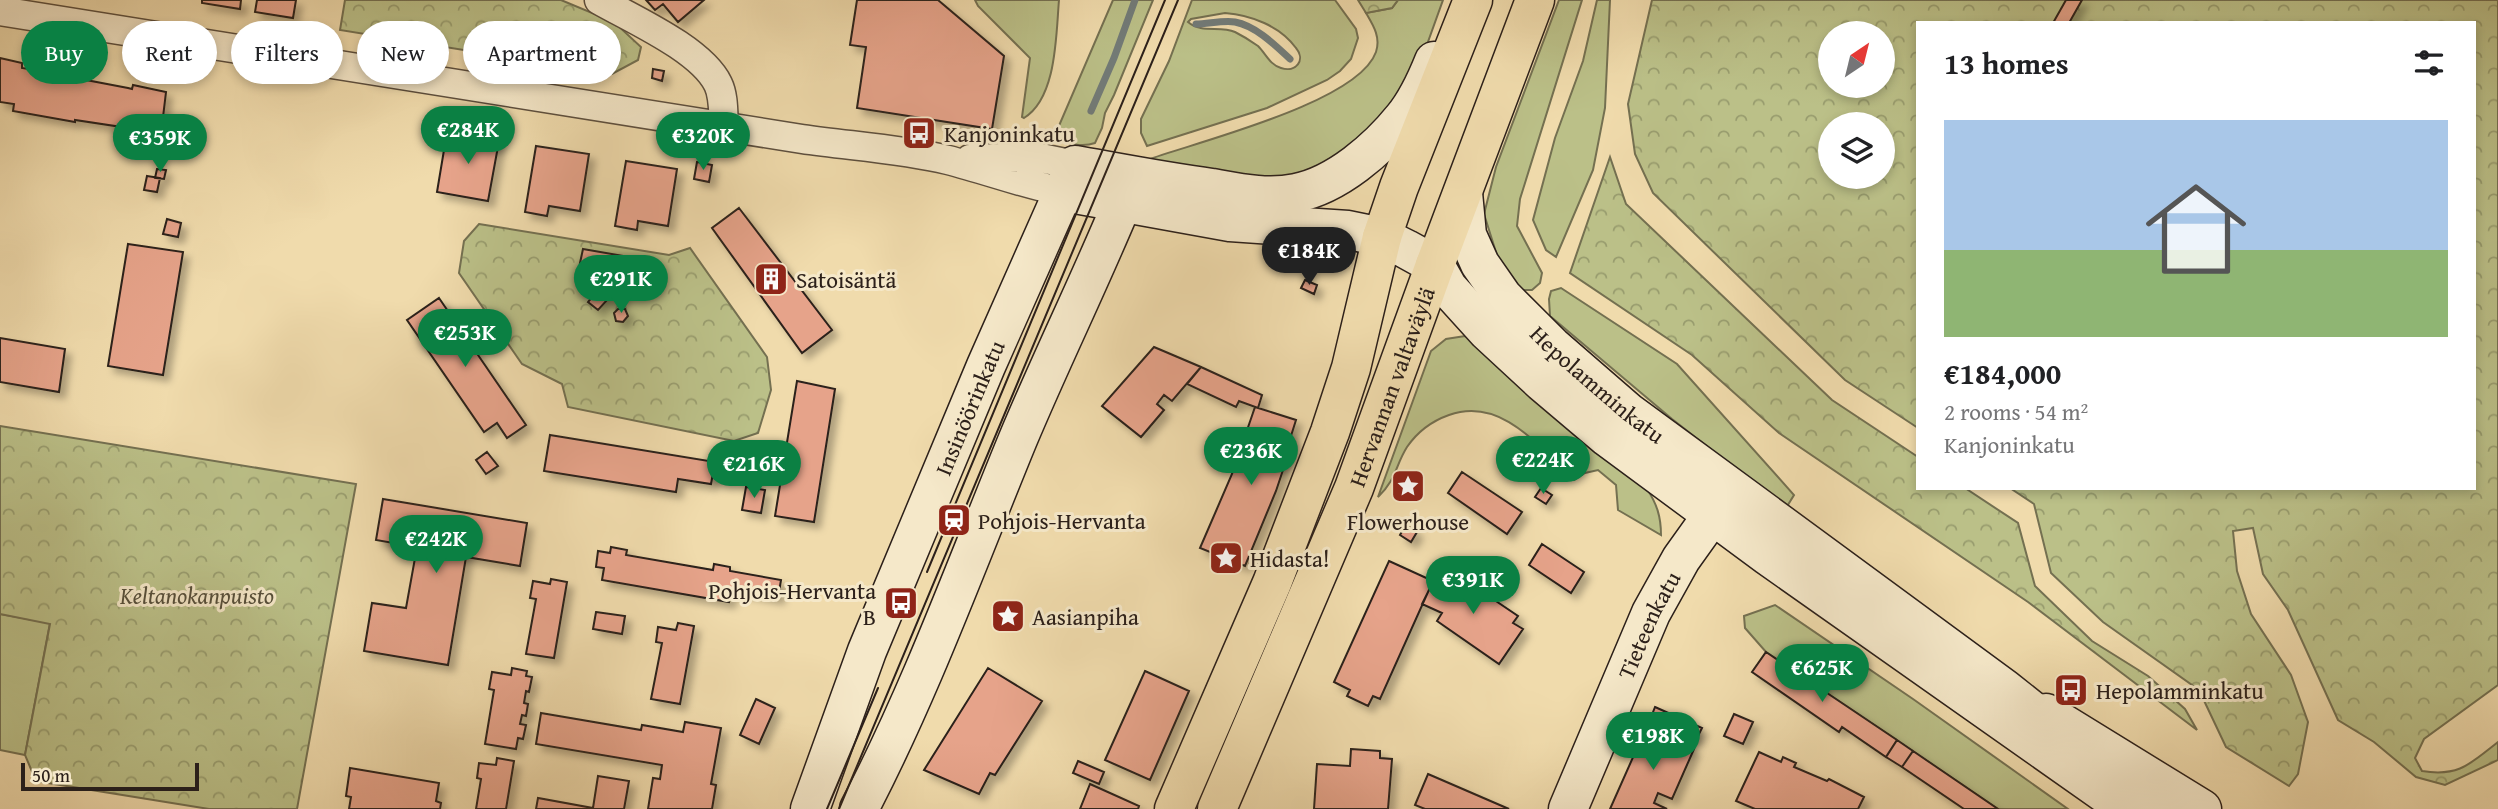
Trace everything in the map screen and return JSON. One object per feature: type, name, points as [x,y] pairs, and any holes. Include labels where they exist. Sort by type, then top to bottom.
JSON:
[{"type":"main road","points":[[1128,190],[1259,196],[1296,194],[1320,186],[1352,166],[1380,143],[1404,117],[1425,83],[1465,0]]},
{"type":"main road","name":"Hervannan valtaväylä","points":[[1174,809],[1272,583],[1330,432],[1351,368],[1382,237],[1399,187],[1474,0]]},
{"type":"main road","name":"Hervannan valtaväylä","points":[[1217,809],[1354,488],[1535,0]]},
{"type":"main road","points":[[1069,179],[1128,190],[1230,222],[1348,229],[1382,237],[1435,265]]},
{"type":"main road","name":"Insinöörinkatu","points":[[810,809],[867,651],[981,379],[1069,179]]},
{"type":"main road","points":[[859,809],[898,733],[1041,384],[1128,190]]},
{"type":"main road","name":"Hepolamminkatu","points":[[1463,193],[1467,235],[1480,264],[1503,297],[1537,332],[1628,412],[1722,502],[2127,809]]},
{"type":"main road","name":"Hepolamminkatu","points":[[1435,265],[1448,288],[1488,331],[1542,382],[1607,437],[1722,502],[2005,689],[2128,788],[2160,809]]},
{"type":"main road","name":"Tieteenkatu","points":[[1568,809],[1651,613],[1681,559],[1722,502]]},
{"type":"main road","points":[[2005,689],[2202,809]]},
{"type":"street","points":[[599,0],[687,50],[707,68],[719,85],[724,127]]},
{"type":"street","points":[[0,11],[724,127],[948,160],[1036,157],[1069,179]]},
{"type":"green space","points":[[345,0],[561,0],[612,21],[463,21],[463,50],[449,48],[449,21],[357,21],[357,33],[343,30],[342,21]]},
{"type":"green space","points":[[975,0],[1059,0],[1049,81],[1035,109],[1024,118],[1030,58]]},
{"type":"green space","points":[[1113,0],[1153,0],[1095,143],[1075,145],[1057,137],[1058,128]]},
{"type":"green space","points":[[1192,0],[1335,0],[1356,29],[1358,38],[1351,59],[1327,80],[1267,108],[1147,146],[1141,133],[1141,119],[1169,61]],"holes":[[[1225,13],[1255,19],[1282,34],[1299,53],[1298,64],[1291,69],[1277,67],[1258,46],[1235,32],[1199,28],[1188,22],[1191,19]]]},
{"type":"green space","points":[[1358,0],[1398,0],[1392,8],[1366,13]]},
{"type":"green space","points":[[1398,0],[1443,0],[1415,78],[1348,151],[1297,176],[1261,179],[1147,160],[1273,118],[1340,88],[1363,71],[1376,52],[1377,36],[1366,13],[1392,8]]},
{"type":"green space","points":[[1559,0],[1582,0],[1520,199],[1517,226],[1542,273],[1540,283],[1532,290],[1521,290],[1500,265],[1484,214],[1496,167]]},
{"type":"green space","points":[[1597,0],[1610,0],[1605,108],[1593,170],[1556,257],[1546,250],[1533,220],[1555,138],[1583,61]]},
{"type":"green space","points":[[1652,0],[2498,0],[2498,685],[2424,739],[2415,758],[2422,771],[2446,772],[2463,767],[2498,742],[2498,760],[2445,785],[2416,777],[2374,742],[2338,720],[2288,610],[2263,574],[2253,528],[2233,531],[2237,571],[2251,614],[2291,675],[2308,722],[2298,774],[2289,786],[2226,747],[2199,690],[2103,622],[2051,573],[2034,504],[2013,490],[2476,490],[2476,21],[1916,21],[1916,427],[1845,380],[1653,193],[1635,154],[1628,104]]},
{"type":"green space","points":[[621,28],[641,47],[638,60],[621,69]]},
{"type":"green space","points":[[1610,157],[1626,204],[1832,400],[1916,456],[1916,490],[1968,490],[2018,523],[2035,586],[2092,641],[2148,676],[2185,709],[2197,730],[2028,602],[1779,433],[1692,355],[1570,273]]},
{"type":"green space","points":[[479,224],[669,255],[690,248],[767,357],[771,390],[758,433],[734,441],[568,407],[562,384],[522,364],[459,273],[464,241]]},
{"type":"green space","points":[[1561,288],[1677,364],[1794,495],[1786,508],[1672,419],[1550,316],[1551,291]]},
{"type":"green space","points":[[1465,336],[1480,342],[1647,489],[1658,511],[1661,535],[1618,510],[1616,485],[1598,470],[1585,473],[1574,480],[1519,428],[1486,413],[1468,411],[1449,415],[1426,427],[1407,447],[1392,478],[1378,497],[1431,351],[1446,339]]},
{"type":"green space","name":"Keltanokanpuisto","points":[[0,426],[356,484],[297,809],[209,809],[36,781],[25,755],[50,624],[0,614]]},
{"type":"green space","points":[[1775,605],[2068,809],[1998,809],[1766,652],[1745,628],[1744,616]]},
{"type":"green space","points":[[0,614],[50,623],[25,755],[0,750]]},
{"type":"building","points":[[202,0],[241,0],[240,9],[202,3]]},
{"type":"building","points":[[257,0],[296,0],[293,18],[255,12]]},
{"type":"building","points":[[646,0],[704,0],[678,22],[663,4],[655,10]]},
{"type":"building","points":[[857,0],[938,0],[1004,56],[992,129],[857,108],[866,47],[850,45]]},
{"type":"building","points":[[2066,0],[2082,0],[2070,21],[2054,21]]},
{"type":"building","points":[[0,58],[21,63],[21,84],[106,84],[132,89],[133,85],[166,92],[163,117],[156,117],[155,132],[13,111],[14,104],[0,102]]},
{"type":"building","points":[[653,69],[664,71],[662,81],[652,78]]},
{"type":"building","points":[[447,132],[499,141],[488,201],[437,192]]},
{"type":"building","points":[[536,146],[589,154],[580,211],[549,206],[547,216],[525,212]]},
{"type":"building","points":[[626,161],[677,169],[668,226],[638,221],[637,230],[615,226]]},
{"type":"building","points":[[697,162],[712,165],[709,182],[694,179]]},
{"type":"building","points":[[157,169],[166,170],[164,179],[155,178]]},
{"type":"building","points":[[147,176],[160,178],[157,192],[144,190]]},
{"type":"building","name":"Satoisäntä","points":[[739,208],[832,330],[802,353],[712,228]]},
{"type":"building","points":[[167,219],[181,223],[178,237],[163,234]]},
{"type":"building","points":[[128,244],[183,252],[163,375],[108,366]]},
{"type":"building","points":[[583,249],[635,258],[632,273],[580,263]]},
{"type":"building","points":[[1305,280],[1317,285],[1314,294],[1301,288]]},
{"type":"building","points":[[597,291],[608,299],[598,310],[588,302]]},
{"type":"building","points":[[439,298],[526,425],[507,438],[497,423],[484,432],[407,320]]},
{"type":"building","points":[[618,309],[625,309],[628,316],[623,322],[616,321],[614,313]]},
{"type":"building","points":[[0,338],[65,349],[59,392],[0,382]]},
{"type":"building","points":[[1154,347],[1201,367],[1172,401],[1164,395],[1157,404],[1164,410],[1141,437],[1102,406]]},
{"type":"building","points":[[1201,367],[1262,395],[1258,408],[1239,401],[1236,407],[1187,384]]},
{"type":"building","points":[[797,381],[835,389],[814,522],[775,516]]},
{"type":"building","points":[[1255,407],[1296,420],[1290,439],[1293,440],[1276,491],[1245,566],[1200,548],[1232,474]]},
{"type":"building","points":[[550,435],[715,462],[711,484],[678,479],[676,492],[544,471]]},
{"type":"building","points":[[487,452],[498,466],[486,474],[476,460]]},
{"type":"building","points":[[1462,472],[1522,512],[1507,534],[1448,493]]},
{"type":"building","points":[[746,487],[765,490],[761,513],[742,510]]},
{"type":"building","points":[[1541,488],[1552,495],[1546,504],[1535,497]]},
{"type":"building","points":[[383,499],[527,523],[520,566],[466,557],[448,665],[364,651],[372,603],[406,608],[417,547],[376,540]]},
{"type":"building","points":[[1406,525],[1417,532],[1411,542],[1400,535]]},
{"type":"building","points":[[1542,544],[1584,572],[1571,593],[1529,565]]},
{"type":"building","points":[[611,547],[627,550],[626,555],[713,570],[714,564],[730,567],[730,571],[781,580],[778,598],[732,590],[729,602],[602,580],[604,568],[596,567],[598,551],[610,553]]},
{"type":"building","points":[[1389,561],[1433,581],[1380,699],[1373,696],[1368,706],[1347,696],[1350,690],[1334,682]]},
{"type":"building","points":[[1450,570],[1518,616],[1513,623],[1523,629],[1499,664],[1437,621],[1442,613],[1422,604],[1437,574],[1445,578]]},
{"type":"building","points":[[551,579],[567,582],[554,658],[526,654],[536,599],[530,598],[533,581],[550,584]]},
{"type":"building","points":[[596,612],[625,616],[622,634],[593,629]]},
{"type":"building","points":[[678,623],[694,626],[680,704],[651,699],[662,643],[656,642],[658,627],[676,630]]},
{"type":"building","points":[[1766,652],[1897,740],[1886,757],[1842,727],[1839,732],[1752,672]]},
{"type":"building","points":[[512,668],[527,671],[526,676],[532,677],[524,703],[528,704],[526,716],[522,715],[520,724],[526,725],[523,739],[518,738],[516,749],[485,744],[494,690],[489,689],[492,672],[511,675]]},
{"type":"building","points":[[988,668],[1042,701],[995,775],[990,773],[979,794],[924,770]]},
{"type":"building","points":[[1145,671],[1189,691],[1150,780],[1105,760]]},
{"type":"building","points":[[756,699],[775,708],[759,744],[740,735]]},
{"type":"building","points":[[1655,707],[1702,728],[1696,740],[1650,720]]},
{"type":"building","points":[[541,713],[641,730],[642,725],[683,732],[685,722],[721,728],[711,784],[716,785],[712,809],[648,809],[653,778],[660,779],[662,765],[536,744]]},
{"type":"building","points":[[1734,714],[1753,722],[1743,744],[1724,736]]},
{"type":"building","points":[[1646,728],[1694,749],[1672,799],[1658,793],[1654,803],[1667,809],[1610,809]]},
{"type":"building","points":[[1897,740],[1913,751],[1902,767],[1886,757]]},
{"type":"building","points":[[1351,749],[1380,751],[1380,758],[1392,759],[1388,809],[1314,809],[1317,764],[1350,766]]},
{"type":"building","points":[[1913,751],[1998,809],[1964,809],[1902,767]]},
{"type":"building","points":[[1759,752],[1781,762],[1783,757],[1796,763],[1794,767],[1827,781],[1829,779],[1864,797],[1858,809],[1755,809],[1736,801]]},
{"type":"building","points":[[497,758],[514,761],[506,809],[476,809],[481,779],[477,778],[479,763],[496,765]]},
{"type":"building","points":[[1078,761],[1104,772],[1099,784],[1073,773]]},
{"type":"building","points":[[350,768],[439,783],[436,801],[441,803],[440,809],[349,809],[351,797],[346,796]]},
{"type":"building","points":[[1428,774],[1509,809],[1425,809],[1415,805]]},
{"type":"building","points":[[598,776],[629,781],[624,809],[536,809],[538,798],[593,808]]},
{"type":"building","points":[[1090,784],[1139,806],[1138,809],[1080,809]]},
{"type":"waterway","points":[[1091,111],[1135,0]]},
{"type":"waterway","points":[[1196,24],[1226,21],[1243,24],[1265,37],[1290,59]]},
{"type":"tram line","points":[[927,572],[1165,0]]},
{"type":"tram line","points":[[839,809],[1178,0]]},
{"type":"tram line","points":[[827,809],[878,688]]},
{"type":"place","name":"Kanjoninkatu","points":[[919,133]]},
{"type":"place","name":"Satoisäntä","points":[[771,279]]},
{"type":"place","name":"Flowerhouse","points":[[1408,486]]},
{"type":"place","name":"Pohjois-Hervanta","points":[[954,520]]},
{"type":"place","name":"Hidasta!","points":[[1226,558]]},
{"type":"place","name":"Pohjois-Hervanta B","points":[[901,603]]},
{"type":"place","name":"Aasianpiha","points":[[1008,616]]},
{"type":"place","name":"Hepolamminkatu","points":[[2071,690]]}]
